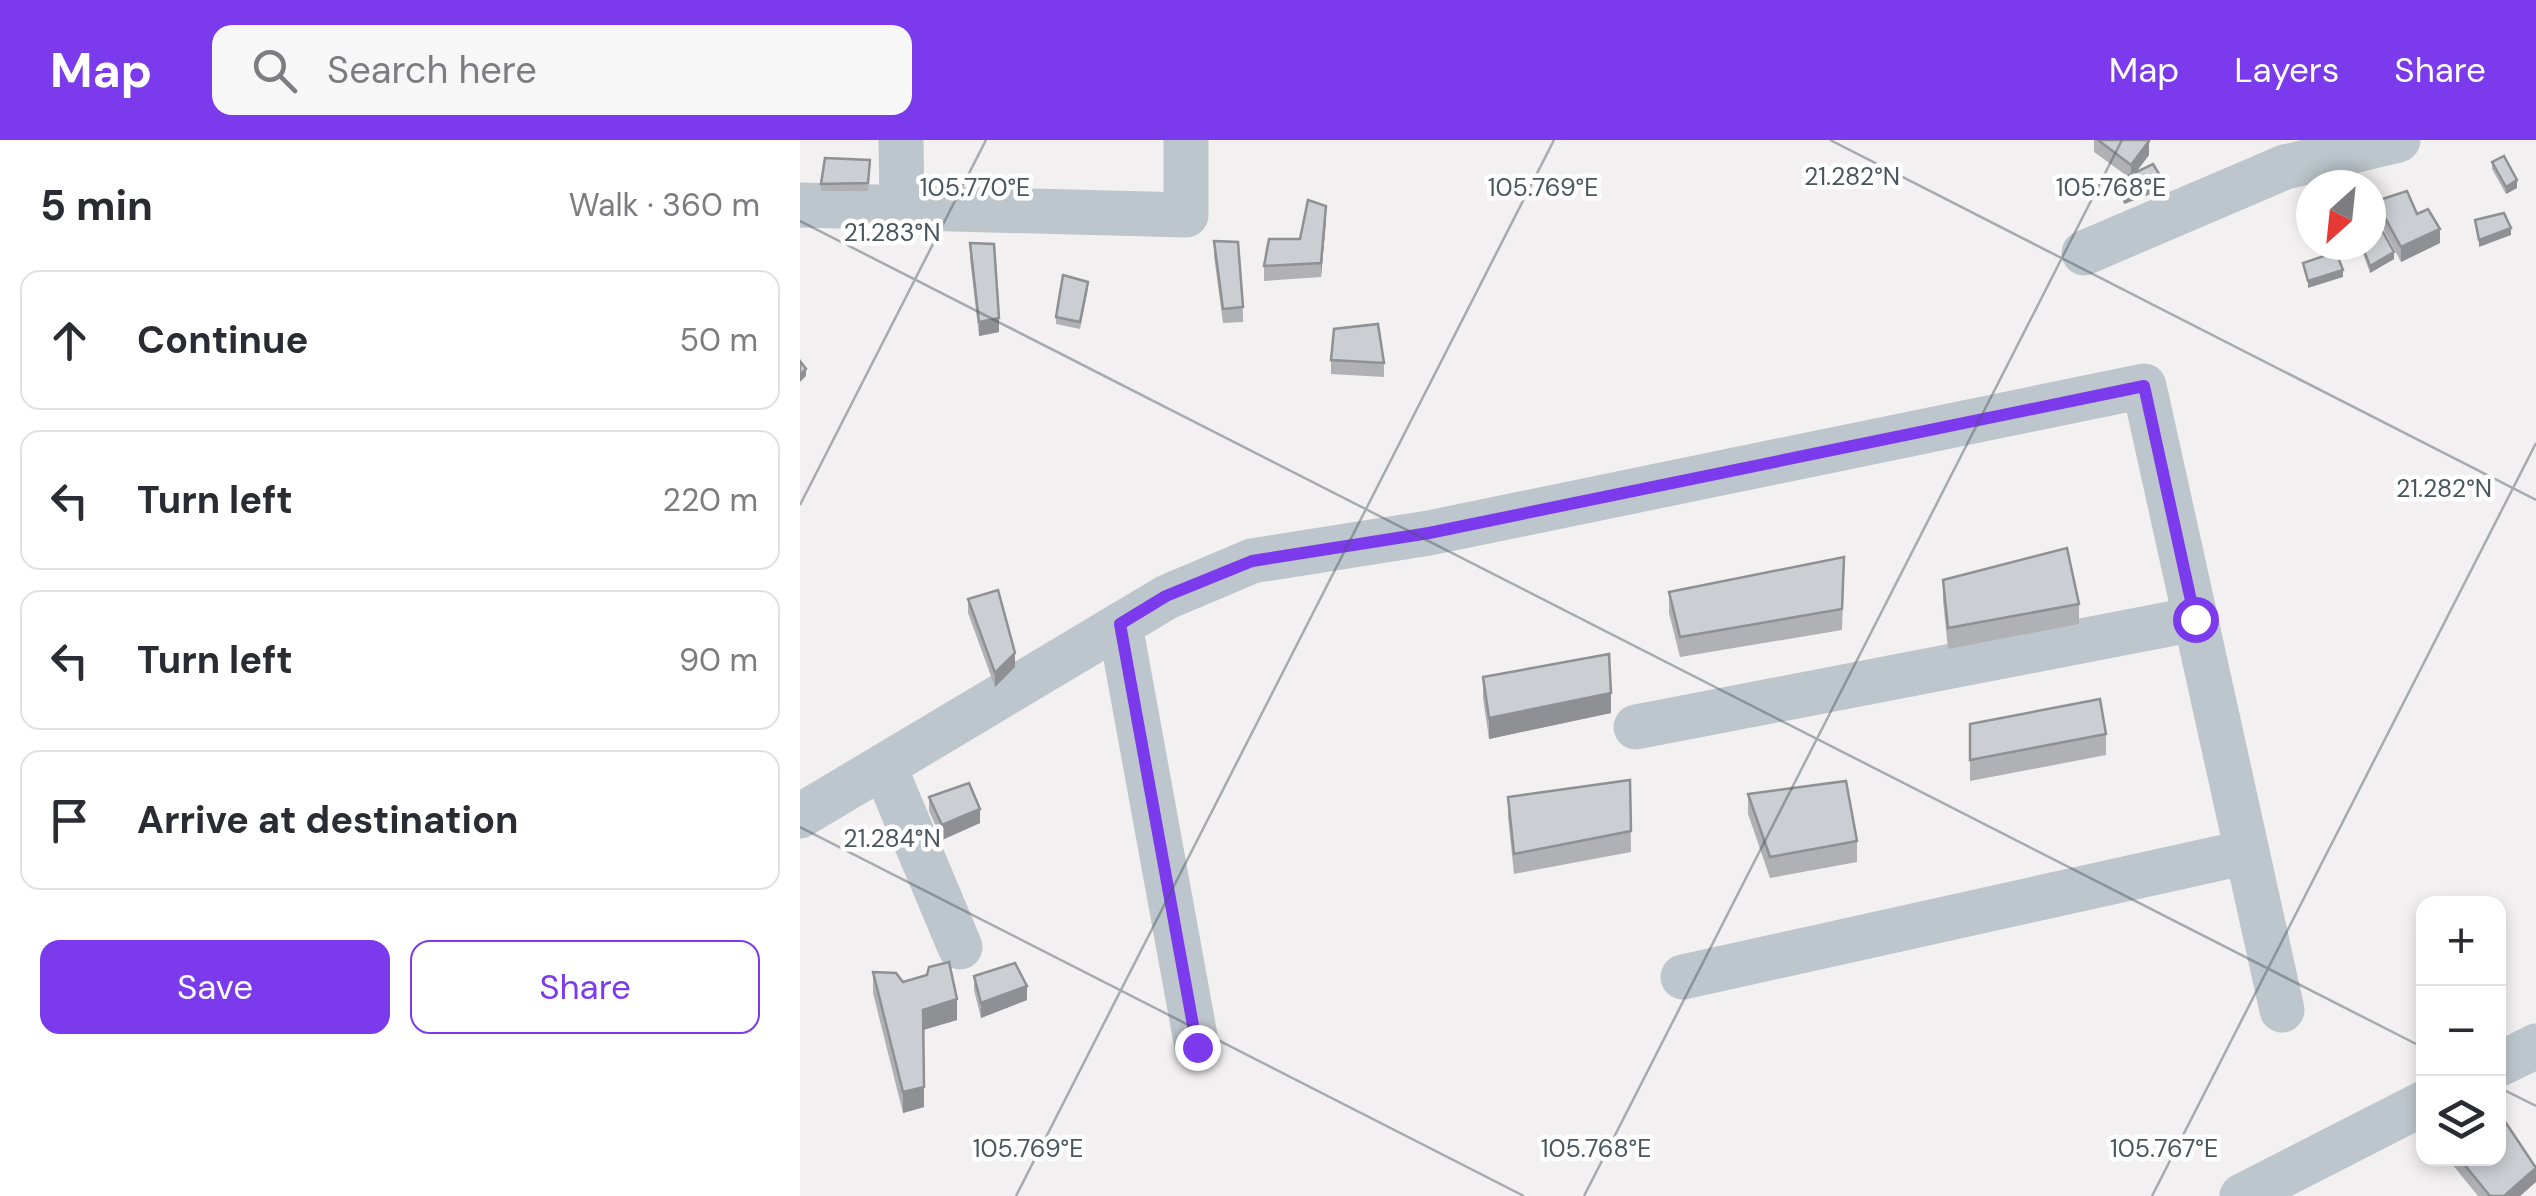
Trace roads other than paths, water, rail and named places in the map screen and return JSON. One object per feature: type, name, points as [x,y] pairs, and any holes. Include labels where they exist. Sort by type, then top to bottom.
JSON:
[{"type":"street","points":[[901,140],[902,208]]},
{"type":"street","points":[[800,204],[1186,216],[1186,140]]},
{"type":"street","points":[[2084,252],[2285,167],[2398,140]]},
{"type":"street","points":[[800,816],[1166,596],[1252,561],[1429,533],[2144,386],[2282,1010]]},
{"type":"street","points":[[1636,727],[2195,619]]},
{"type":"street","points":[[1120,624],[1197,1047]]},
{"type":"street","points":[[884,766],[960,946]]},
{"type":"street","points":[[1683,976],[2247,852]]},
{"type":"street","points":[[2506,1061],[2536,1046]]},
{"type":"street","points":[[2242,1196],[2416,1108]]}]
